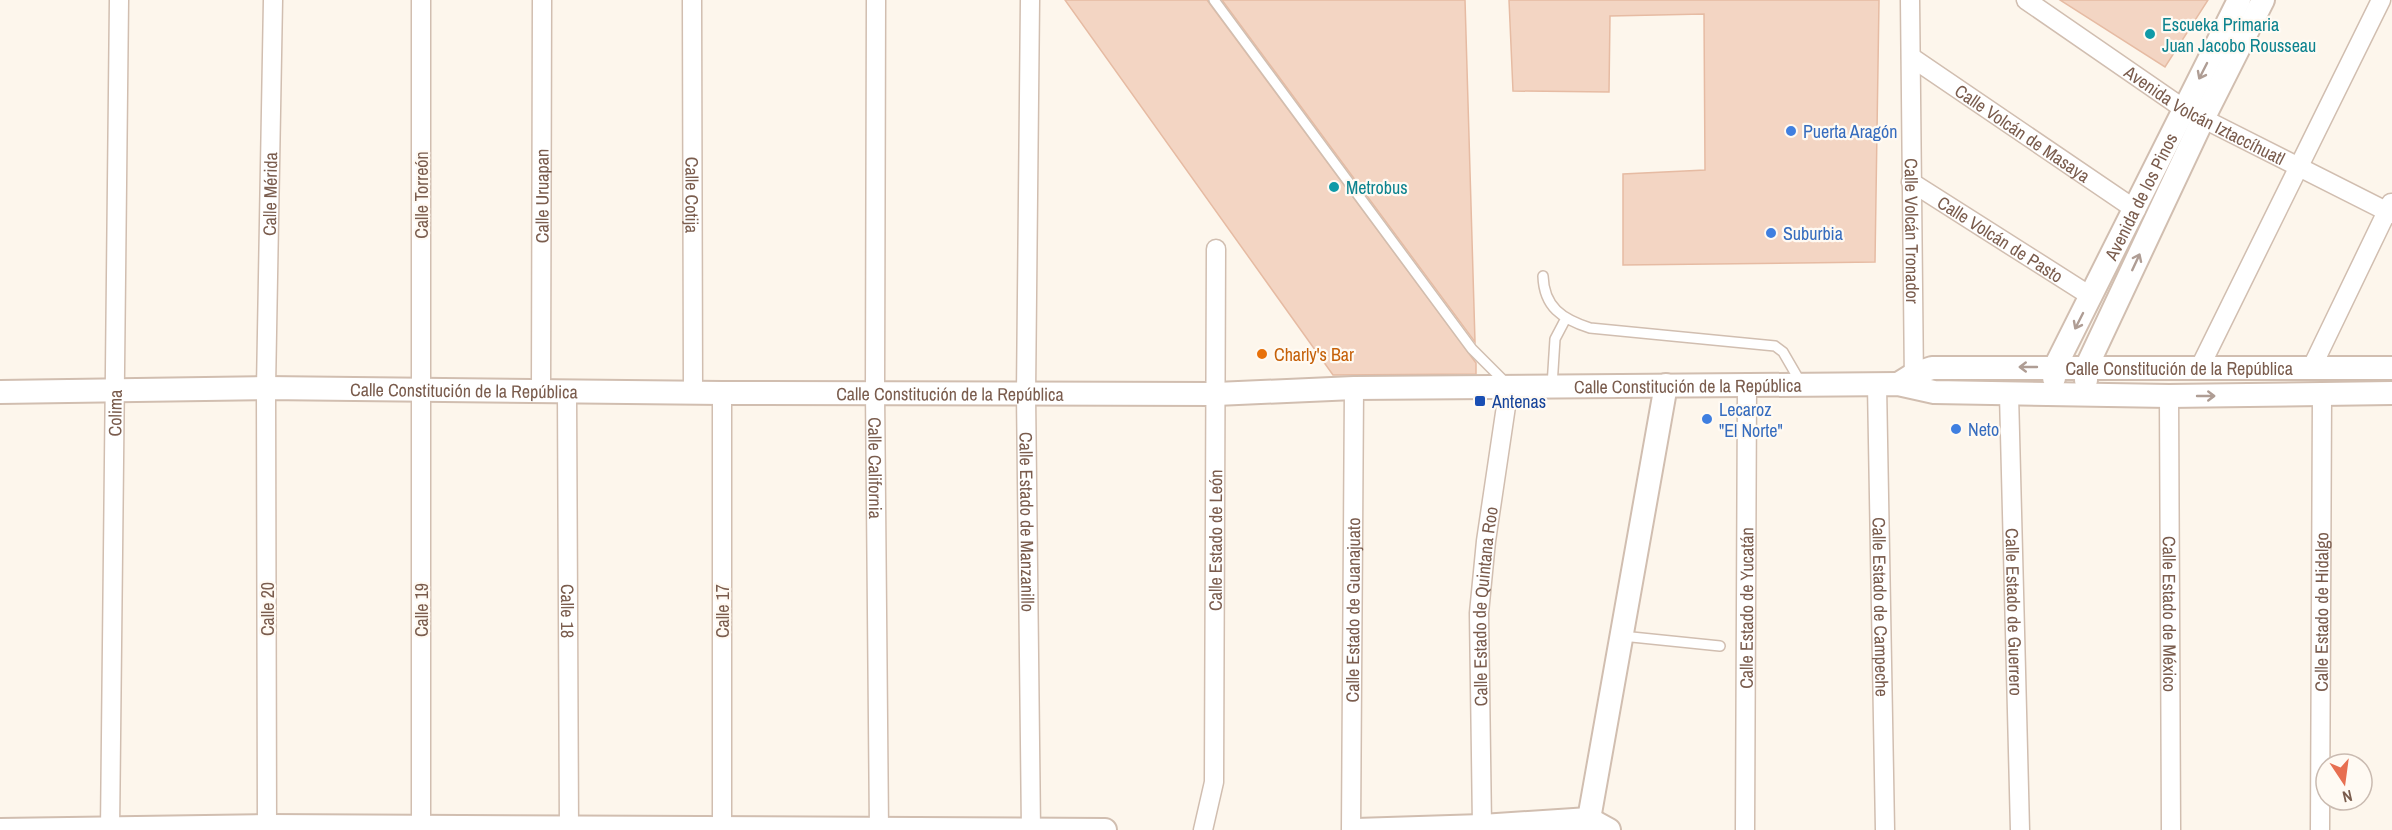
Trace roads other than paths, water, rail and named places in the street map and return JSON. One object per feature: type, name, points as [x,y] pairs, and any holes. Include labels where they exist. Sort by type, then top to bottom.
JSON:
[{"type":"street","name":"Colima","points":[[110,829],[119,0]]},
{"type":"street","name":"Calle Mérida","points":[[266,388],[273,0]]},
{"type":"street","name":"Calle Torreón","points":[[421,0],[421,390]]},
{"type":"street","name":"Calle Uruapan","points":[[541,392],[542,0]]},
{"type":"street","name":"Calle Cotija","points":[[692,0],[693,391]]},
{"type":"street","name":"Calle California","points":[[876,0],[875,392],[879,829]]},
{"type":"street","name":"Calle Estado de Manzanillo","points":[[1030,0],[1026,394],[1032,829]]},
{"type":"street","name":"Calle Volcán Tronador","points":[[1901,383],[1911,182],[1910,0]]},
{"type":"street","name":"Avenida Volcán Iztaccíhuatl","points":[[2026,0],[2193,114],[2390,209]]},
{"type":"street","name":"Avenida de los Pinos","points":[[2085,394],[2086,368],[2239,0]]},
{"type":"street","name":"Avenida de los Pinos","points":[[2052,394],[2055,367],[2136,210],[2264,0]]},
{"type":"street","points":[[2199,369],[2381,0]]},
{"type":"street","name":"Calle Volcán de Masaya","points":[[1911,57],[2136,210]]},
{"type":"street","name":"Calle Volcán de Pasto","points":[[1911,182],[2092,297]]},
{"type":"street","points":[[2311,369],[2390,209]]},
{"type":"street","name":"Calle Estado de León","points":[[1203,830],[1214,782],[1216,249]]},
{"type":"street","name":"Calle Constitución de la República","points":[[1901,383],[1932,368],[2392,368]]},
{"type":"street","name":"Calle Constitución de la República","points":[[0,392],[266,388],[541,392],[1026,394],[1216,393],[1509,386],[1748,386],[1901,383],[2010,394],[2169,396],[2392,393]]},
{"type":"street","name":"Calle Estado de Campeche","points":[[1885,830],[1901,383]]},
{"type":"street","points":[[1588,824],[1666,385]]},
{"type":"street","name":"Calle Estado de Quintana Roo","points":[[1482,826],[1479,613],[1486,541],[1509,386]]},
{"type":"street","name":"Calle Estado de Yucatán","points":[[1745,830],[1748,386]]},
{"type":"street","name":"Calle 20","points":[[266,388],[267,828]]},
{"type":"street","name":"Calle Estado de Guanajuato","points":[[1351,830],[1354,388]]},
{"type":"street","name":"Calle 19","points":[[421,390],[421,828]]},
{"type":"street","name":"Calle 18","points":[[567,392],[569,828]]},
{"type":"street","name":"Calle 17","points":[[722,393],[722,828]]},
{"type":"street","name":"Calle Estado de Guerrero","points":[[2010,394],[2020,830]]},
{"type":"street","name":"Calle Estado de Hidalgo","points":[[2320,830],[2322,395]]},
{"type":"street","name":"Calle Estado de México","points":[[2169,396],[2171,830]]},
{"type":"street","points":[[1356,830],[1588,824],[1609,830]]},
{"type":"street","points":[[7,826],[110,829],[1105,830]]},
{"type":"lane","points":[[1214,0],[1472,349],[1509,386]]},
{"type":"lane","points":[[1543,276],[1544,294],[1565,320],[1590,328],[1775,346],[1783,352],[1802,385]]},
{"type":"lane","points":[[1552,386],[1554,339],[1565,320]]},
{"type":"lane","points":[[1622,636],[1720,646]]},
{"type":"place","name":"Escueka Primaria Juan Jacobo Rousseau","points":[[2150,34]]},
{"type":"place","name":"Puerta Aragón","points":[[1791,131]]},
{"type":"place","name":"Metrobus","points":[[1334,187]]},
{"type":"place","name":"Suburbia","points":[[1771,233]]},
{"type":"place","name":"Charly's Bar","points":[[1262,354]]},
{"type":"place","name":"Antenas","points":[[1480,401]]},
{"type":"place","name":"Lecaroz \"El Norte\"","points":[[1707,419]]},
{"type":"place","name":"Neto","points":[[1956,429]]}]
